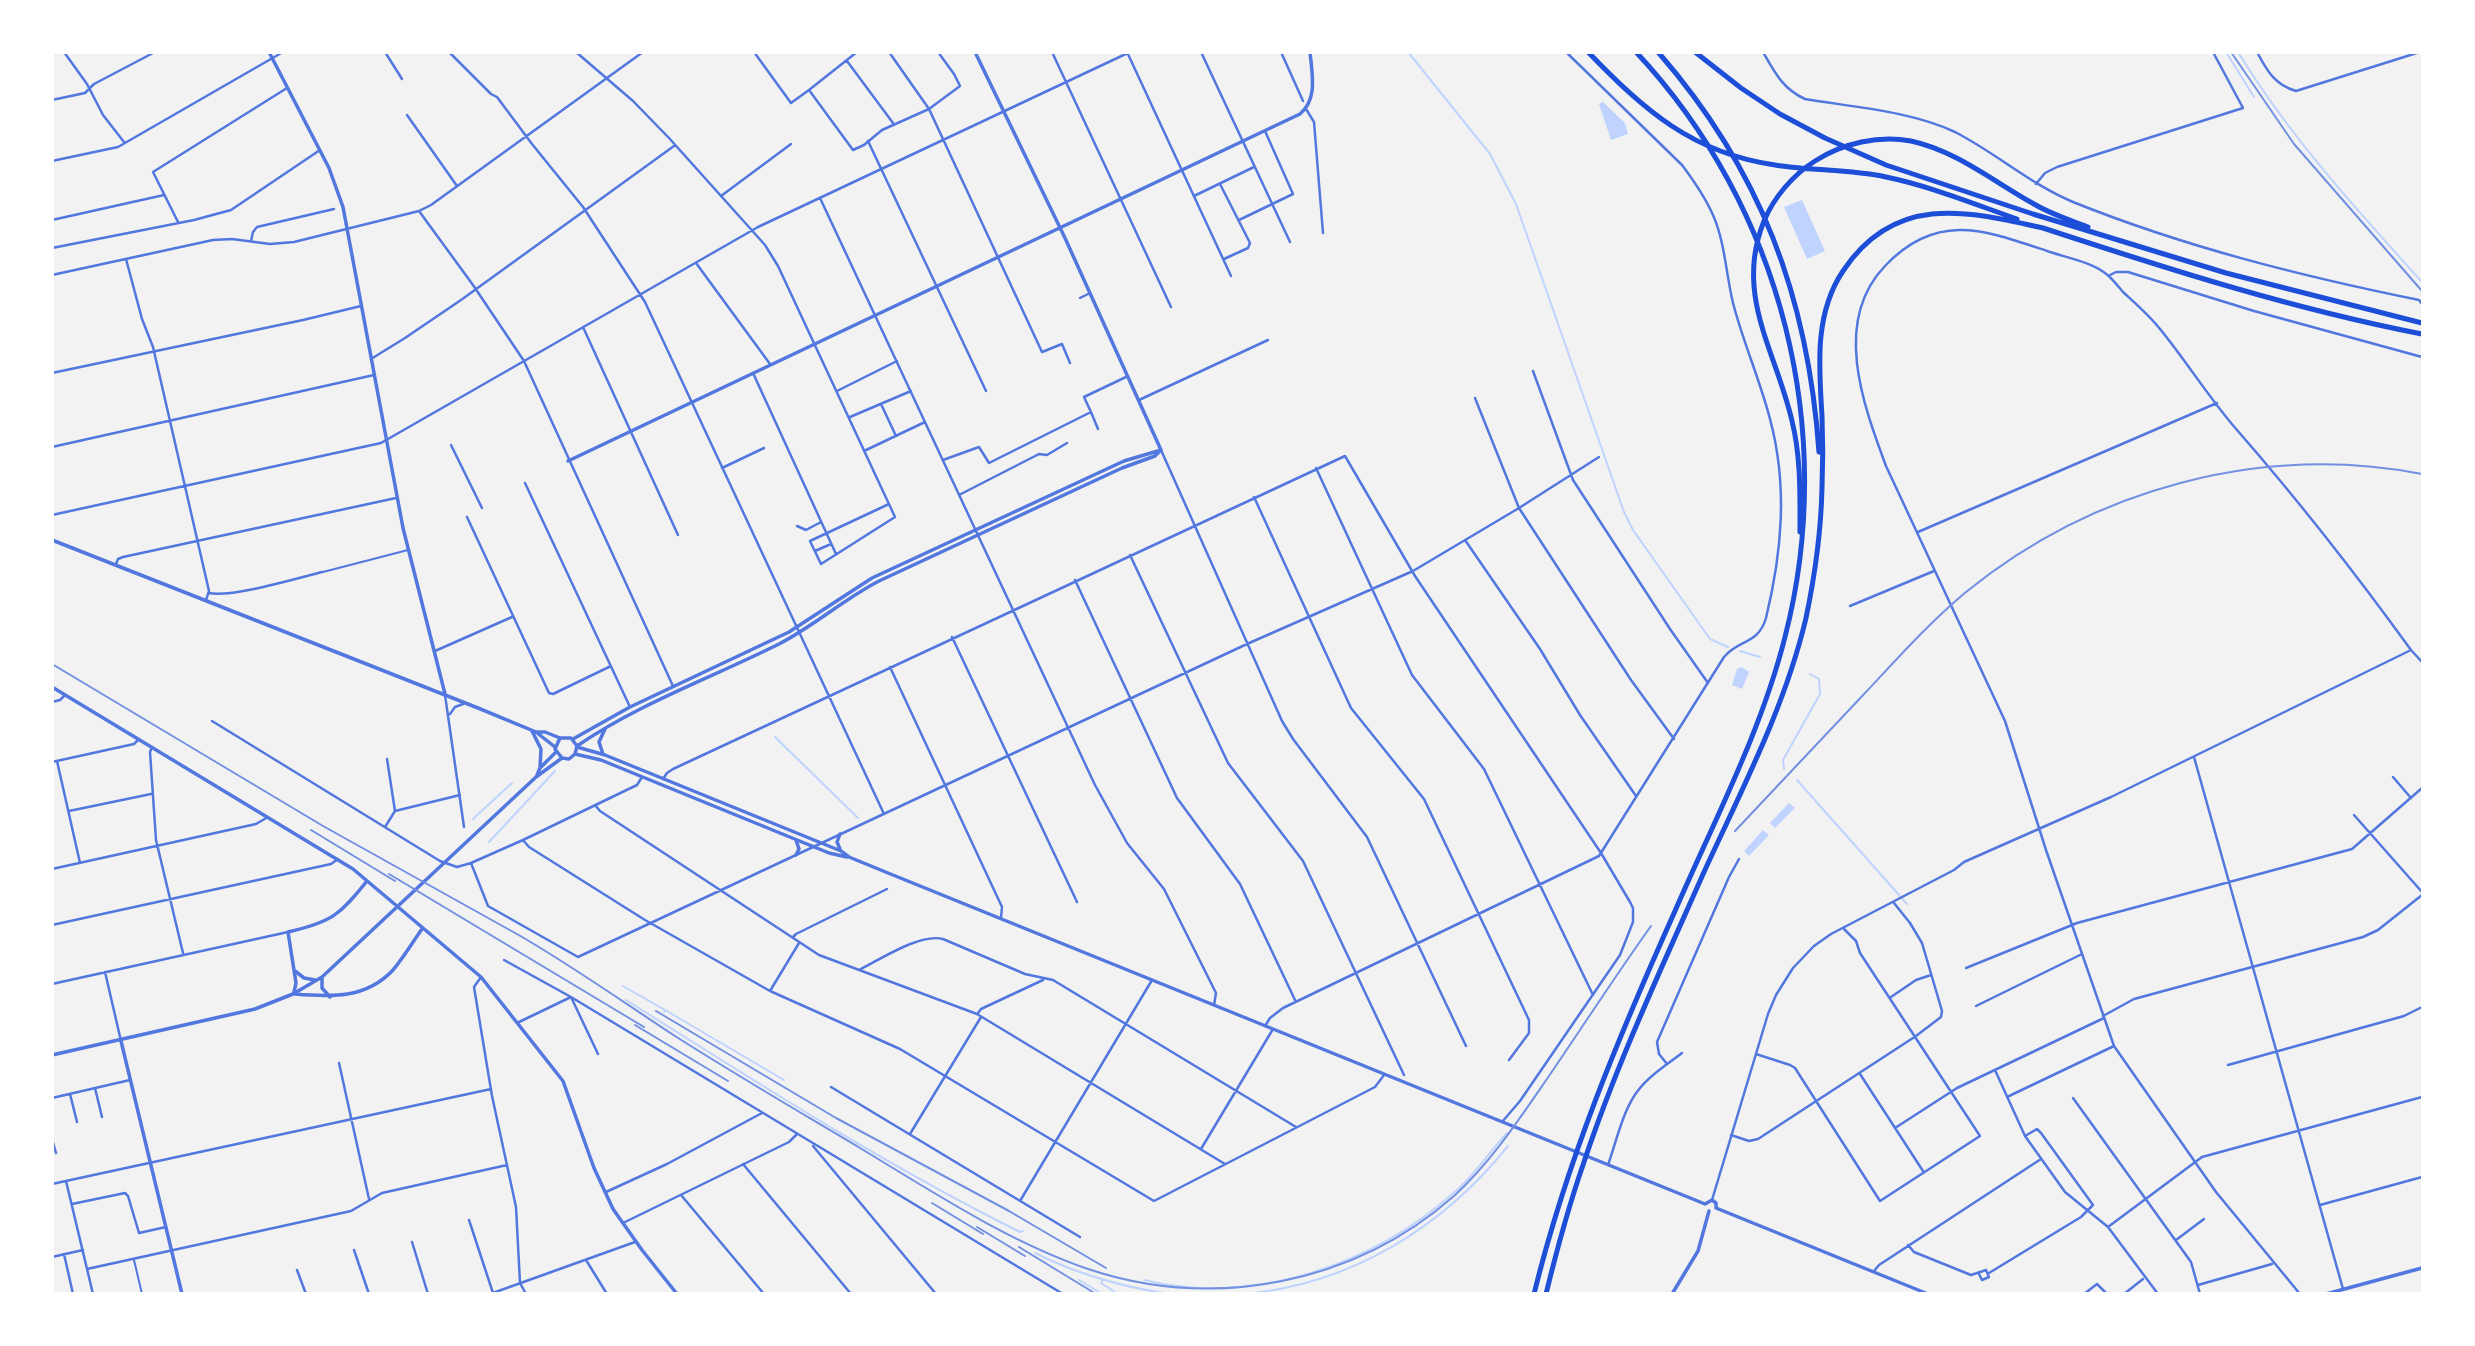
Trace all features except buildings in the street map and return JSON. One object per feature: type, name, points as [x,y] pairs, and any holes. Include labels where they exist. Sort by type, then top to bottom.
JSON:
[{"type":"highway","points":[[1588,52],[1640,104],[1674,129],[1722,152],[1773,165],[1888,177],[2235,290],[2345,318],[2423,334]]},
{"type":"highway","points":[[1534,1293],[1578,1143],[1628,1018],[1761,713],[1785,639],[1799,560],[1805,496],[1804,438],[1792,354],[1775,289],[1749,223],[1717,160],[1684,111],[1636,52]]},
{"type":"highway","points":[[1658,52],[1701,106],[1731,153],[1762,213],[1782,260],[1810,363],[1822,490]]},
{"type":"highway","points":[[1695,52],[1780,114],[1862,155],[2033,214],[2258,282],[2421,323]]},
{"type":"highway","points":[[1799,560],[1800,486],[1794,430],[1785,394],[1759,320],[1753,278],[1754,255],[1761,228],[1788,183],[1809,164],[1858,142],[1886,139],[1913,142],[1946,153],[2042,208],[2134,244]]},
{"type":"highway","points":[[1546,1293],[1588,1148],[1627,1051],[1769,731],[1793,663],[1816,561],[1823,434],[1819,364],[1824,316],[1832,291],[1856,254],[1886,229],[1906,220],[1933,213],[1977,214],[2043,228]]},
{"type":"street","points":[[64,52],[107,121],[125,143]]},
{"type":"street","points":[[52,100],[84,93],[94,84],[155,52]]},
{"type":"street","points":[[269,52],[320,150],[337,189],[408,550],[445,694],[464,827]]},
{"type":"street","points":[[52,162],[117,148],[283,52]]},
{"type":"street","points":[[385,52],[402,79]]},
{"type":"street","points":[[449,52],[497,97],[585,209],[641,295],[678,368],[691,402],[884,814]]},
{"type":"street","points":[[576,52],[633,101],[675,145],[752,230],[777,263],[837,391],[895,517],[821,564],[810,541],[889,504]]},
{"type":"street","points":[[52,275],[213,240],[286,243],[419,211],[643,52]]},
{"type":"street","points":[[761,52],[755,54],[791,103],[857,52]]},
{"type":"street","points":[[809,90],[853,150],[894,125],[929,109],[960,86],[937,52]]},
{"type":"street","points":[[975,52],[1060,227],[1287,730],[1363,831],[1466,1046]]},
{"type":"street","points":[[1052,52],[1171,307]]},
{"type":"street","points":[[1201,52],[1290,242]]},
{"type":"street","points":[[1281,52],[1303,101]]},
{"type":"street","points":[[568,461],[1300,114],[1311,102],[1310,52]]},
{"type":"street","points":[[1265,1026],[1274,1014],[1296,1002],[1598,857],[1724,657],[1756,637],[1762,630],[1778,562],[1782,499],[1778,458],[1771,420],[1733,303],[1713,215],[1682,166],[1566,52]]},
{"type":"street","points":[[1763,52],[1782,84],[1794,94],[1805,99],[1936,125],[1989,152],[2036,184],[2141,228],[2247,261],[2419,300],[2423,304]]},
{"type":"street","points":[[2036,184],[2045,173],[2057,167],[2243,108],[2213,52]]},
{"type":"street","points":[[2257,52],[2273,78],[2283,87],[2296,91],[2420,52]]},
{"type":"street","points":[[891,53],[929,109],[1042,352],[1062,344],[1070,363]]},
{"type":"street","points":[[52,515],[381,443],[752,230],[1128,53],[1231,276]]},
{"type":"street","points":[[847,61],[894,125]]},
{"type":"street","points":[[178,222],[153,176],[154,171],[287,88]]},
{"type":"street","points":[[1306,109],[1315,123],[1323,233]]},
{"type":"street","points":[[407,115],[457,186]]},
{"type":"street","points":[[1239,220],[1293,194],[1265,131]]},
{"type":"street","points":[[868,141],[986,391]]},
{"type":"street","points":[[721,197],[791,144]]},
{"type":"street","points":[[371,359],[475,289],[675,145]]},
{"type":"street","points":[[52,248],[237,207],[320,150]]},
{"type":"street","points":[[1194,197],[1254,167]]},
{"type":"street","points":[[1220,184],[1250,245],[1224,260]]},
{"type":"street","points":[[52,220],[164,195]]},
{"type":"street","points":[[820,198],[1112,819],[1136,855],[1158,880],[1178,915],[1216,993],[1213,1005]]},
{"type":"street","points":[[251,242],[253,232],[257,228],[334,209]]},
{"type":"street","points":[[419,211],[524,361],[673,686]]},
{"type":"street","points":[[2300,1293],[2230,1210],[2114,1046],[2039,830],[2005,722],[1886,466],[1874,434],[1859,376],[1855,347],[1856,324],[1864,297],[1874,279],[1897,254],[1912,244],[1929,235],[1966,229],[1986,231],[2016,240],[2095,267],[2109,276],[2155,322],[2423,662]]},
{"type":"street","points":[[126,259],[154,351],[209,593],[206,600]]},
{"type":"street","points":[[696,262],[770,364]]},
{"type":"street","points":[[2109,276],[2116,272],[2127,272],[2266,315],[2423,357]]},
{"type":"street","points":[[1080,298],[1090,293]]},
{"type":"street","points":[[52,373],[361,306]]},
{"type":"street","points":[[583,327],[678,535]]},
{"type":"street","points":[[1139,400],[1268,340]]},
{"type":"street","points":[[837,391],[897,361]]},
{"type":"street","points":[[1533,371],[1570,474],[1708,683]]},
{"type":"street","points":[[753,373],[836,555]]},
{"type":"street","points":[[52,447],[374,375]]},
{"type":"street","points":[[1098,429],[1084,397],[1128,376]]},
{"type":"street","points":[[849,418],[911,391]]},
{"type":"street","points":[[1475,398],[1519,508],[1631,680],[1674,739]]},
{"type":"street","points":[[881,404],[896,436]]},
{"type":"street","points":[[1918,532],[2217,404]]},
{"type":"street","points":[[943,460],[979,447],[989,463],[1091,412]]},
{"type":"street","points":[[864,451],[925,422]]},
{"type":"street","points":[[959,495],[1039,454],[1046,455],[1068,443]]},
{"type":"street","points":[[451,445],[482,509]]},
{"type":"street","points":[[722,468],[764,448]]},
{"type":"street","points":[[52,1055],[255,1009],[293,994],[320,979],[536,777],[562,758],[575,754],[577,746],[607,725],[800,633],[859,592],[977,533],[1124,461],[1161,450]]},
{"type":"street","points":[[663,779],[666,773],[673,769],[1345,456],[1413,571],[1601,853],[1633,908],[1633,922],[1620,956],[1520,1101],[1502,1122]]},
{"type":"street","points":[[471,863],[488,906],[575,957],[589,952],[1185,673],[1413,571],[1599,457]]},
{"type":"street","points":[[1316,468],[1412,675],[1484,769],[1593,995]]},
{"type":"street","points":[[525,483],[630,707]]},
{"type":"street","points":[[1254,497],[1351,708],[1424,799],[1529,1020],[1529,1033],[1509,1060]]},
{"type":"street","points":[[116,564],[123,557],[397,498]]},
{"type":"street","points":[[467,517],[551,694],[611,667]]},
{"type":"street","points":[[797,526],[806,530],[821,522]]},
{"type":"street","points":[[573,739],[630,707],[797,627],[858,586],[977,533]]},
{"type":"street","points":[[52,540],[534,731],[573,739],[577,746],[605,755],[1001,919],[1706,1204],[1709,1211],[1698,1251],[1672,1293]]},
{"type":"street","points":[[1465,540],[1637,797]]},
{"type":"street","points":[[815,551],[831,544]]},
{"type":"street","points":[[1130,555],[1228,763],[1303,861],[1404,1074]]},
{"type":"street","points":[[1850,606],[1935,570]]},
{"type":"street","points":[[209,593],[217,595],[322,572]]},
{"type":"street","points":[[1075,580],[1177,798],[1240,884],[1296,1002]]},
{"type":"street","points":[[435,651],[513,617]]},
{"type":"street","points":[[952,638],[1077,902]]},
{"type":"street","points":[[1706,1204],[1712,1200],[1768,1014],[1786,978],[1814,946],[1963,863],[2194,757],[2411,650]]},
{"type":"street","points":[[890,667],[1002,907],[1001,919]]},
{"type":"street","points":[[52,687],[338,859],[481,977],[563,1081],[604,1192],[635,1242],[677,1293]]},
{"type":"street","points":[[52,702],[65,695]]},
{"type":"street","points":[[449,717],[457,705],[468,704]]},
{"type":"street","points":[[212,721],[444,864],[455,866],[471,863],[523,840],[637,785],[642,777]]},
{"type":"street","points":[[605,755],[599,740],[607,725]]},
{"type":"street","points":[[534,731],[562,758]]},
{"type":"street","points":[[534,731],[541,748],[540,768]]},
{"type":"street","points":[[536,777],[561,738]]},
{"type":"street","points":[[80,863],[55,761],[134,744],[139,739]]},
{"type":"street","points":[[152,747],[150,752],[157,846],[184,955]]},
{"type":"street","points":[[575,754],[598,759],[842,858],[849,857]]},
{"type":"street","points":[[2194,757],[2343,1289]]},
{"type":"street","points":[[385,827],[395,811],[387,759]]},
{"type":"street","points":[[2393,777],[2411,798]]},
{"type":"street","points":[[1966,968],[2072,925],[2352,849],[2423,788]]},
{"type":"street","points":[[69,811],[153,794]]},
{"type":"street","points":[[395,811],[460,795]]},
{"type":"street","points":[[595,805],[600,811],[819,955],[977,1014],[1225,1164]]},
{"type":"street","points":[[1895,1128],[1951,1091],[2103,1017],[2134,999],[2374,933],[2423,893],[2354,815]]},
{"type":"street","points":[[52,869],[256,824],[268,817]]},
{"type":"street","points":[[840,835],[837,845],[841,851]]},
{"type":"street","points":[[794,838],[799,847],[796,855]]},
{"type":"street","points":[[523,840],[529,847],[651,923],[770,991],[883,1040],[1154,1201],[1375,1087],[1384,1075]]},
{"type":"street","points":[[52,925],[326,865],[338,859]]},
{"type":"street","points":[[1667,1064],[1659,1054],[1657,1042],[1739,859]]},
{"type":"street","points":[[52,984],[288,932],[329,920],[340,913],[367,881]]},
{"type":"street","points":[[793,937],[887,889]]},
{"type":"street","points":[[1731,1135],[1754,1141],[1860,1074],[1941,1017],[1942,1011],[1920,938],[1893,902]]},
{"type":"street","points":[[1756,1055],[1795,1068],[1880,1201],[1980,1136],[1860,953],[1856,941],[1843,928]]},
{"type":"street","points":[[293,994],[330,997],[363,990],[381,981],[396,966],[422,929]]},
{"type":"street","points":[[288,932],[295,970],[296,985],[293,994]]},
{"type":"street","points":[[859,970],[916,942],[935,937],[1025,974],[1046,978],[1065,987],[1296,1127]]},
{"type":"street","points":[[770,991],[800,942]]},
{"type":"street","points":[[1976,1006],[2082,954]]},
{"type":"street","points":[[503,960],[571,997],[1063,1293]]},
{"type":"street","points":[[295,970],[304,978],[320,979]]},
{"type":"street","points":[[105,972],[182,1293]]},
{"type":"street","points":[[1890,997],[1916,980],[1931,975]]},
{"type":"street","points":[[481,977],[474,987],[491,1089],[516,1207],[520,1283],[526,1293]]},
{"type":"street","points":[[977,1014],[981,1009],[1046,978]]},
{"type":"street","points":[[320,979],[322,988],[330,997]]},
{"type":"street","points":[[1020,1201],[1152,980]]},
{"type":"street","points":[[517,1023],[571,997]]},
{"type":"street","points":[[571,997],[598,1054]]},
{"type":"street","points":[[2228,1065],[2404,1016],[2423,1007]]},
{"type":"street","points":[[910,1134],[981,1017]]},
{"type":"street","points":[[1201,1149],[1273,1029]]},
{"type":"street","points":[[2007,1097],[2114,1046]]},
{"type":"street","points":[[1608,1165],[1632,1099],[1652,1075],[1682,1053]]},
{"type":"street","points":[[339,1063],[369,1199]]},
{"type":"street","points":[[1994,1070],[2025,1136],[2065,1192],[2108,1227],[2158,1293]]},
{"type":"street","points":[[1860,1074],[1924,1172]]},
{"type":"street","points":[[52,1098],[130,1080]]},
{"type":"street","points":[[831,1087],[1080,1237]]},
{"type":"street","points":[[95,1088],[102,1117]]},
{"type":"street","points":[[52,1184],[491,1089]]},
{"type":"street","points":[[70,1094],[77,1122]]},
{"type":"street","points":[[2108,1227],[2202,1157],[2423,1097]]},
{"type":"street","points":[[2073,1098],[2191,1262],[2200,1293]]},
{"type":"street","points":[[604,1192],[667,1164],[762,1113]]},
{"type":"street","points":[[1979,1274],[1984,1281],[1989,1278],[1989,1273],[2088,1212],[2093,1203],[2041,1133],[2036,1129],[2025,1136]]},
{"type":"street","points":[[622,1223],[789,1142],[797,1134]]},
{"type":"street","points":[[52,1139],[56,1153]]},
{"type":"street","points":[[811,1143],[936,1293]]},
{"type":"street","points":[[1874,1271],[1908,1245],[2042,1159]]},
{"type":"street","points":[[743,1164],[851,1293]]},
{"type":"street","points":[[88,1269],[351,1211],[385,1192],[507,1166]]},
{"type":"street","points":[[2320,1205],[2423,1177]]},
{"type":"street","points":[[66,1181],[93,1293]]},
{"type":"street","points":[[72,1204],[125,1192],[139,1233],[166,1227]]},
{"type":"street","points":[[681,1195],[764,1293]]},
{"type":"street","points":[[1712,1200],[1716,1203],[1716,1208]]},
{"type":"street","points":[[1709,1211],[1716,1208],[1928,1293]]},
{"type":"street","points":[[2176,1240],[2204,1219]]},
{"type":"street","points":[[469,1220],[491,1293],[635,1242]]},
{"type":"street","points":[[412,1242],[428,1293]]},
{"type":"street","points":[[1908,1245],[1914,1252],[1971,1275],[1984,1270],[1989,1273]]},
{"type":"street","points":[[52,1257],[83,1250]]},
{"type":"street","points":[[354,1250],[369,1293]]},
{"type":"street","points":[[64,1254],[73,1293]]},
{"type":"street","points":[[586,1260],[607,1293]]},
{"type":"street","points":[[2198,1285],[2274,1264]]},
{"type":"street","points":[[2326,1293],[2423,1268]]},
{"type":"street","points":[[297,1270],[306,1293]]},
{"type":"street","points":[[2124,1293],[2143,1279]]},
{"type":"street","points":[[2084,1293],[2097,1284],[2107,1293]]},
{"type":"street","points":[[1053,1287],[1057,1293]]},
{"type":"street","points":[[1910,1293],[1913,1287]]},
{"type":"lane","points":[[322,572],[408,550]]},
{"type":"lane","points":[[134,1259],[142,1293]]},
{"type":"water","points":[[1603,102],[1625,123],[1628,134],[1611,140],[1599,104]]},
{"type":"water","points":[[1802,200],[1825,251],[1807,259],[1784,207]]},
{"type":"water","points":[[1742,667],[1749,672],[1742,689],[1732,685],[1737,669]]},
{"type":"water","points":[[1789,803],[1795,808],[1775,828],[1770,823]]},
{"type":"water","points":[[1763,830],[1769,835],[1749,856],[1744,851]]},
{"type":"waterway","points":[[1408,52],[1490,154],[1516,204],[1624,512],[1633,530],[1710,639],[1728,647]]},
{"type":"waterway","points":[[2226,52],[2254,97]]},
{"type":"waterway","points":[[2238,52],[2279,114],[2302,143],[2348,200],[2422,282]]},
{"type":"waterway","points":[[1740,651],[1760,657]]},
{"type":"waterway","points":[[1784,769],[1783,760],[1820,694],[1819,679],[1810,674]]},
{"type":"waterway","points":[[775,737],[858,818]]},
{"type":"waterway","points":[[489,842],[555,771]]},
{"type":"waterway","points":[[1797,780],[1907,904]]},
{"type":"waterway","points":[[473,819],[512,783]]},
{"type":"waterway","points":[[623,986],[665,1010],[664,1012]]},
{"type":"waterway","points":[[626,1000],[869,1150],[969,1206],[1020,1232],[1023,1231]]},
{"type":"waterway","points":[[665,1010],[784,1080]]},
{"type":"waterway","points":[[1144,1280],[1186,1287],[1228,1288],[1270,1283],[1312,1273],[1352,1258],[1390,1239],[1425,1216],[1465,1182],[1507,1133]]},
{"type":"waterway","points":[[1243,1294],[1320,1279],[1391,1247],[1454,1202],[1482,1176],[1508,1146]]},
{"type":"waterway","points":[[1035,1253],[1101,1279],[1170,1294]]},
{"type":"waterway","points":[[1079,1280],[1102,1294]]},
{"type":"waterway","points":[[1102,1281],[1101,1283],[1118,1294]]},
{"type":"railway","points":[[2231,52],[2294,144],[2422,291]]},
{"type":"railway","points":[[1735,831],[1927,628],[1966,592],[2015,556],[2068,526],[2124,501],[2181,483],[2240,471],[2301,465],[2361,466],[2422,474]]},
{"type":"railway","points":[[52,664],[323,826],[524,938]]},
{"type":"railway","points":[[311,830],[395,881]]},
{"type":"railway","points":[[389,874],[644,1027]]},
{"type":"railway","points":[[517,934],[744,1079],[943,1198],[1028,1244],[1088,1269],[1136,1282],[1184,1288],[1233,1288],[1281,1281],[1327,1269],[1372,1250],[1415,1226],[1454,1196],[1493,1154],[1516,1123],[1651,926]]},
{"type":"railway","points":[[656,1011],[836,1118],[1009,1211],[1106,1268]]},
{"type":"railway","points":[[635,1025],[728,1081]]},
{"type":"railway","points":[[932,1203],[983,1234]]},
{"type":"railway","points":[[977,1227],[1025,1256]]},
{"type":"railway","points":[[1019,1247],[1096,1294]]}]
